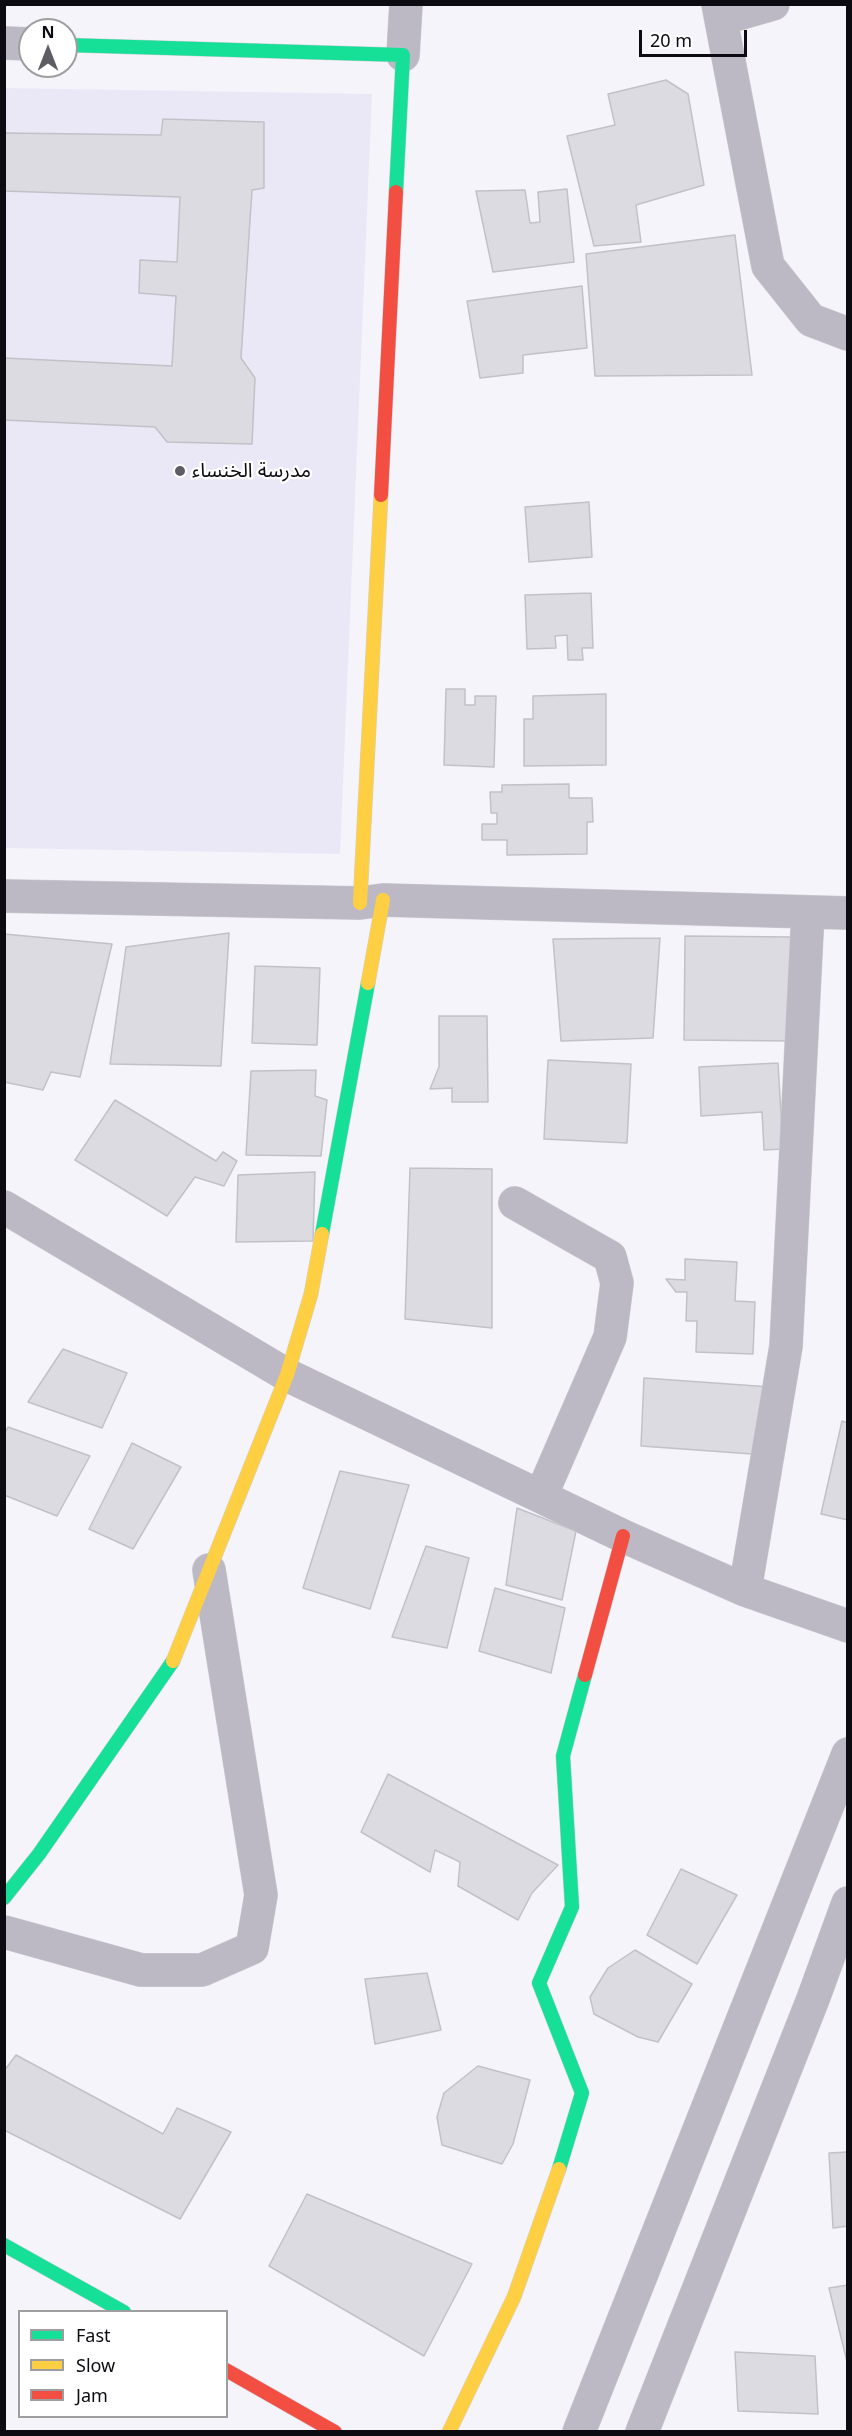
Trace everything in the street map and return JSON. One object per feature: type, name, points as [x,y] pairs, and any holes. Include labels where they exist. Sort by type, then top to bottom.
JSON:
[{"type":"street","points":[[4,1898],[39,1854],[170,1669],[287,1375],[311,1294],[371,902],[406,4]]},
{"type":"street","points":[[773,4],[720,12],[768,266],[811,320],[848,334]]},
{"type":"street","points":[[78,45],[403,55]]},
{"type":"street","points":[[4,896],[848,913]]},
{"type":"street","points":[[746,1590],[786,1346],[808,912]]},
{"type":"street","points":[[515,1203],[610,1257],[617,1283],[610,1337],[541,1496]]},
{"type":"street","points":[[4,1206],[287,1375],[623,1536],[746,1590],[848,1626]]},
{"type":"street","points":[[449,2432],[514,2297],[548,2207],[582,2093],[539,1983],[572,1906],[563,1756],[623,1536]]},
{"type":"street","points":[[4,1932],[141,1970],[202,1970],[252,1948],[261,1895],[209,1570]]},
{"type":"street","points":[[579,2432],[848,1754]]},
{"type":"street","points":[[642,2432],[813,1999],[848,1903]]},
{"type":"street","points":[[4,2245],[120,2310]]},
{"type":"street","points":[[228,2371],[320,2428]]},
{"type":"shaded area","name":"مدرسة الخنساء","points":[[5,88],[372,94],[340,854],[5,848]]},
{"type":"building","points":[[666,80],[688,94],[704,185],[636,205],[641,242],[594,246],[567,136],[615,125],[608,94]]},
{"type":"building","points":[[163,119],[264,122],[264,188],[252,190],[241,358],[255,378],[252,444],[167,442],[155,427],[4,420],[4,358],[172,366],[176,296],[139,293],[140,260],[177,262],[180,197],[4,191],[4,133],[161,135]]},
{"type":"building","points":[[567,189],[574,262],[493,272],[476,191],[525,190],[530,223],[540,222],[538,192]]},
{"type":"building","points":[[735,235],[752,375],[595,376],[586,254]]},
{"type":"building","points":[[582,286],[587,348],[523,355],[523,373],[480,378],[467,301]]},
{"type":"building","points":[[589,502],[592,557],[529,562],[525,507]]},
{"type":"building","points":[[591,593],[593,648],[582,648],[583,660],[568,660],[567,635],[555,636],[556,648],[527,649],[525,595]]},
{"type":"building","points":[[446,689],[465,689],[465,705],[475,705],[475,696],[496,696],[494,767],[444,765]]},
{"type":"building","points":[[606,694],[606,765],[524,766],[524,719],[533,719],[533,696]]},
{"type":"building","points":[[569,784],[569,798],[592,798],[593,822],[587,822],[587,854],[507,855],[507,840],[482,840],[482,824],[497,824],[497,813],[491,813],[490,792],[502,792],[502,785]]},
{"type":"building","points":[[229,933],[221,1066],[110,1064],[126,947]]},
{"type":"building","points":[[4,934],[112,944],[80,1077],[51,1072],[43,1090],[4,1082]]},
{"type":"building","points":[[685,936],[794,937],[793,1041],[684,1040]]},
{"type":"building","points":[[660,938],[653,1038],[561,1041],[553,939]]},
{"type":"building","points":[[255,966],[320,968],[317,1045],[252,1043]]},
{"type":"building","points":[[439,1016],[487,1016],[488,1102],[452,1102],[452,1088],[430,1089],[439,1067]]},
{"type":"building","points":[[548,1060],[631,1064],[627,1143],[544,1139]]},
{"type":"building","points":[[778,1063],[783,1149],[764,1150],[762,1112],[701,1116],[699,1067]]},
{"type":"building","points":[[316,1070],[315,1096],[327,1100],[321,1156],[246,1155],[251,1071]]},
{"type":"building","points":[[115,1100],[216,1161],[223,1152],[237,1161],[224,1186],[195,1177],[167,1216],[75,1160]]},
{"type":"building","points":[[410,1168],[492,1169],[492,1328],[405,1319]]},
{"type":"building","points":[[315,1172],[313,1241],[236,1242],[238,1175]]},
{"type":"building","points":[[685,1259],[737,1262],[735,1301],[755,1302],[753,1354],[696,1352],[697,1321],[686,1321],[687,1292],[676,1292],[666,1279],[685,1280]]},
{"type":"building","points":[[63,1349],[127,1373],[102,1428],[28,1402]]},
{"type":"building","points":[[644,1378],[771,1387],[766,1455],[641,1446]]},
{"type":"building","points":[[842,1421],[848,1423],[848,1520],[821,1514]]},
{"type":"building","points":[[8,1427],[90,1456],[57,1516],[4,1495],[4,1435]]},
{"type":"building","points":[[132,1443],[181,1467],[133,1549],[89,1529]]},
{"type":"building","points":[[340,1471],[409,1485],[370,1609],[303,1588]]},
{"type":"building","points":[[517,1508],[576,1531],[562,1600],[506,1585]]},
{"type":"building","points":[[426,1546],[469,1558],[447,1648],[392,1637]]},
{"type":"building","points":[[495,1588],[565,1608],[551,1673],[479,1651]]},
{"type":"building","points":[[388,1774],[558,1865],[532,1893],[518,1920],[458,1886],[460,1862],[435,1850],[430,1872],[361,1832]]},
{"type":"building","points":[[681,1869],[737,1895],[697,1964],[647,1935]]},
{"type":"building","points":[[635,1950],[692,1984],[658,2042],[638,2037],[594,2014],[590,1997],[608,1968]]},
{"type":"building","points":[[427,1973],[441,2030],[375,2044],[365,1979]]},
{"type":"building","points":[[16,2055],[163,2134],[177,2108],[231,2132],[180,2219],[4,2130],[4,2071]]},
{"type":"building","points":[[478,2066],[530,2080],[513,2144],[502,2164],[442,2145],[437,2117],[444,2093]]},
{"type":"building","points":[[848,2152],[848,2226],[833,2228],[829,2153]]},
{"type":"building","points":[[307,2194],[472,2264],[424,2356],[269,2266]]},
{"type":"building","points":[[848,2285],[848,2366],[829,2288]]},
{"type":"building","points":[[735,2352],[815,2356],[818,2414],[738,2411]]},
{"type":"traffic: fast","points":[[78,45],[403,55],[396,192]]},
{"type":"traffic: fast","points":[[322,1234],[368,983]]},
{"type":"traffic: fast","points":[[4,1898],[39,1854],[173,1661]]},
{"type":"traffic: fast","points":[[559,2169],[582,2093],[539,1983],[572,1907],[563,1756],[585,1675]]},
{"type":"traffic: fast","points":[[4,2245],[120,2310]]},
{"type":"traffic: slow","points":[[360,903],[381,495]]},
{"type":"traffic: slow","points":[[368,983],[383,900]]},
{"type":"traffic: slow","points":[[173,1661],[287,1375],[311,1294],[322,1234]]},
{"type":"traffic: slow","points":[[449,2432],[514,2297],[559,2169]]},
{"type":"traffic: jam","points":[[381,495],[396,192]]},
{"type":"traffic: jam","points":[[585,1675],[623,1536]]},
{"type":"traffic: jam","points":[[228,2371],[335,2432]]},
{"type":"place","name":"مدرسة الخنساء","points":[[180,471]]}]
